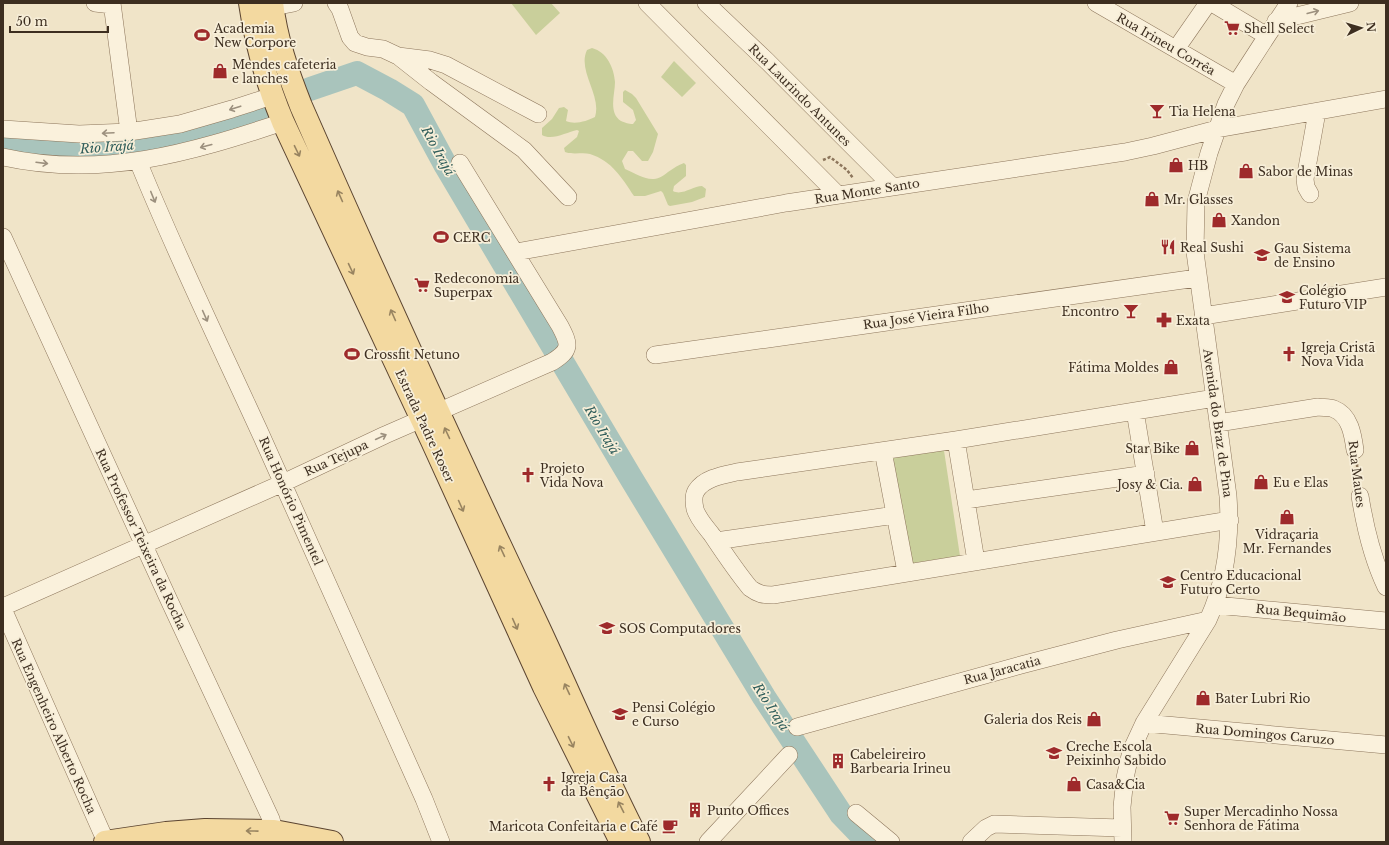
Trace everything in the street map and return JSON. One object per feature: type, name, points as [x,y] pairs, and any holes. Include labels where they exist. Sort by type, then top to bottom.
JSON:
[{"type":"main road","name":"Estrada Padre Roser","points":[[250,3],[258,49],[272,96],[283,122],[568,689],[618,802],[638,842]]},
{"type":"main road","name":"Estrada Padre Roser","points":[[280,4],[281,47],[288,72],[301,106],[544,687],[621,842]]},
{"type":"main road","points":[[105,842],[166,833],[204,830],[332,842]]},
{"type":"street","points":[[336,3],[340,9],[350,37],[355,43],[367,48],[383,49],[398,56],[524,150],[568,197]]},
{"type":"street","points":[[647,3],[838,195]]},
{"type":"street","name":"Rua Laurindo Antunes","points":[[706,3],[768,62],[893,187]]},
{"type":"street","name":"Rua Irineu Corrêa","points":[[1096,3],[1236,84]]},
{"type":"street","points":[[1176,49],[1208,3]]},
{"type":"street","points":[[1212,3],[1267,36]]},
{"type":"street","points":[[1276,21],[1350,3]]},
{"type":"street","points":[[106,4],[129,132]]},
{"type":"street","name":"Avenida do Braz de Pina","points":[[1123,835],[1122,807],[1125,778],[1131,751],[1144,723],[1212,612],[1225,566],[1230,520],[1215,398],[1194,252],[1196,202],[1201,179],[1226,104],[1236,84],[1286,4]]},
{"type":"street","points":[[398,56],[430,60],[446,65],[538,114]]},
{"type":"street","points":[[3,129],[79,134],[129,132],[180,124],[272,96]]},
{"type":"street","name":"Rua Monte Santo","points":[[516,252],[786,203],[1125,152],[1217,129],[1386,99]]},
{"type":"street","points":[[1310,194],[1306,187],[1305,170],[1317,112]]},
{"type":"street","points":[[3,157],[57,165],[99,165],[138,161],[187,151],[229,140],[283,122]]},
{"type":"street","name":"Rua Honório Pimentel","points":[[138,161],[162,220],[209,325],[283,483],[424,798],[441,842]]},
{"type":"street","name":"Rua Tejupa","points":[[3,608],[557,359],[566,351],[567,340],[554,316],[460,163]]},
{"type":"street","name":"Rua Professor Teixeira da Rocha","points":[[3,237],[265,806],[276,837]]},
{"type":"street","name":"Rua José Vieira Filho","points":[[655,355],[1197,278]]},
{"type":"street","points":[[1202,316],[1386,287]]},
{"type":"street","points":[[1215,398],[956,440],[737,472],[706,482],[698,488],[695,493],[695,508],[699,517],[750,588],[763,595],[773,595],[1230,520]]},
{"type":"street","name":"Rua Maues","points":[[1218,423],[1318,407],[1334,409],[1344,416],[1352,430],[1355,450]]},
{"type":"street","points":[[1135,411],[1155,532]]},
{"type":"street","points":[[956,440],[976,561]]},
{"type":"street","points":[[883,451],[906,572]]},
{"type":"street","points":[[966,500],[1146,474]]},
{"type":"street","name":"Rua Maues","points":[[1360,496],[1364,525],[1386,587]]},
{"type":"street","points":[[716,541],[895,514]]},
{"type":"street","name":"Rua Engenheiro Alberto Rocha","points":[[3,608],[105,842]]},
{"type":"street","name":"Rua Bequimão","points":[[1212,612],[1386,621]]},
{"type":"street","name":"Rua Jaracatia","points":[[797,727],[1117,640],[1212,612]]},
{"type":"street","name":"Rua Domingos Caruzo","points":[[1144,723],[1386,745]]},
{"type":"street","points":[[708,842],[789,755]]},
{"type":"street","points":[[856,813],[891,842]]},
{"type":"street","points":[[971,842],[986,828],[994,824],[1123,835]]},
{"type":"path","name":"Rua Maues","points":[[1355,450],[1360,496]]},
{"type":"green space","points":[[511,3],[551,3],[560,13],[536,35]]},
{"type":"green space","points":[[592,48],[602,53],[606,57],[613,71],[615,82],[613,108],[617,118],[630,124],[633,124],[636,120],[633,110],[623,102],[623,92],[625,90],[636,98],[658,134],[653,152],[648,161],[642,161],[633,151],[628,151],[622,161],[625,169],[642,177],[652,179],[662,176],[684,163],[686,165],[686,176],[674,186],[673,191],[684,192],[702,186],[706,189],[705,197],[692,202],[670,206],[668,205],[661,191],[645,196],[634,196],[616,171],[598,157],[584,153],[565,152],[564,148],[577,137],[579,131],[577,130],[555,137],[546,137],[542,135],[542,128],[552,119],[559,108],[564,107],[568,110],[566,121],[573,123],[595,117],[595,100],[585,66],[587,50]]},
{"type":"green space","points":[[674,61],[696,83],[682,97],[661,77]]},
{"type":"green space","points":[[943,444],[960,556],[907,564],[890,453]]},
{"type":"waterway","name":"Rio Irajá","points":[[310,89],[357,73],[413,105],[446,166],[631,478],[764,697],[841,814],[868,842]]},
{"type":"waterway","name":"Rio Irajá","points":[[3,143],[64,149],[105,149],[166,140],[256,115]]},
{"type":"place","name":"Shell Select","points":[[1232,28]]},
{"type":"place","name":"Academia New Corpore","points":[[202,35]]},
{"type":"place","name":"Mendes cafeteria e lanches","points":[[220,71]]},
{"type":"place","name":"Tia Helena","points":[[1157,111]]},
{"type":"place","name":"HB","points":[[1176,165]]},
{"type":"place","name":"Sabor de Minas","points":[[1246,171]]},
{"type":"place","name":"Mr. Glasses","points":[[1152,199]]},
{"type":"place","name":"Xandon","points":[[1219,220]]},
{"type":"place","name":"CERC","points":[[441,237]]},
{"type":"place","name":"Real Sushi","points":[[1168,247]]},
{"type":"place","name":"Gau Sistema de Ensino","points":[[1262,255]]},
{"type":"place","name":"Redeconomia Superpax","points":[[422,285]]},
{"type":"place","name":"Colégio Futuro VIP","points":[[1287,297]]},
{"type":"place","name":"Encontro","points":[[1131,311]]},
{"type":"place","name":"Exata","points":[[1164,320]]},
{"type":"place","name":"Crossfit Netuno","points":[[352,354]]},
{"type":"place","name":"Igreja Cristã Nova Vida","points":[[1289,354]]},
{"type":"place","name":"Fátima Moldes","points":[[1171,367]]},
{"type":"place","name":"Star Bike","points":[[1192,448]]},
{"type":"place","name":"Projeto Vida Nova","points":[[528,475]]},
{"type":"place","name":"Eu e Elas","points":[[1261,482]]},
{"type":"place","name":"Josy & Cia.","points":[[1195,484]]},
{"type":"place","name":"Vidraçaria Mr. Fernandes","points":[[1287,517]]},
{"type":"place","name":"Centro Educacional Futuro Certo","points":[[1168,582]]},
{"type":"place","name":"SOS Computadores","points":[[607,628]]},
{"type":"place","name":"Bater Lubri Rio","points":[[1203,698]]},
{"type":"place","name":"Pensi Colégio e Curso","points":[[620,714]]},
{"type":"place","name":"Galeria dos Reis","points":[[1094,719]]},
{"type":"place","name":"Creche Escola Peixinho Sabido","points":[[1054,753]]},
{"type":"place","name":"Cabeleireiro Barbearia Irineu","points":[[838,761]]},
{"type":"place","name":"Igreja Casa da Bênção","points":[[549,784]]},
{"type":"place","name":"Casa&Cia","points":[[1074,784]]},
{"type":"place","name":"Punto Offices","points":[[695,810]]},
{"type":"place","name":"Super Mercadinho Nossa Senhora de Fátima","points":[[1172,818]]},
{"type":"place","name":"Maricota Confeitaria e Café","points":[[670,826]]}]
